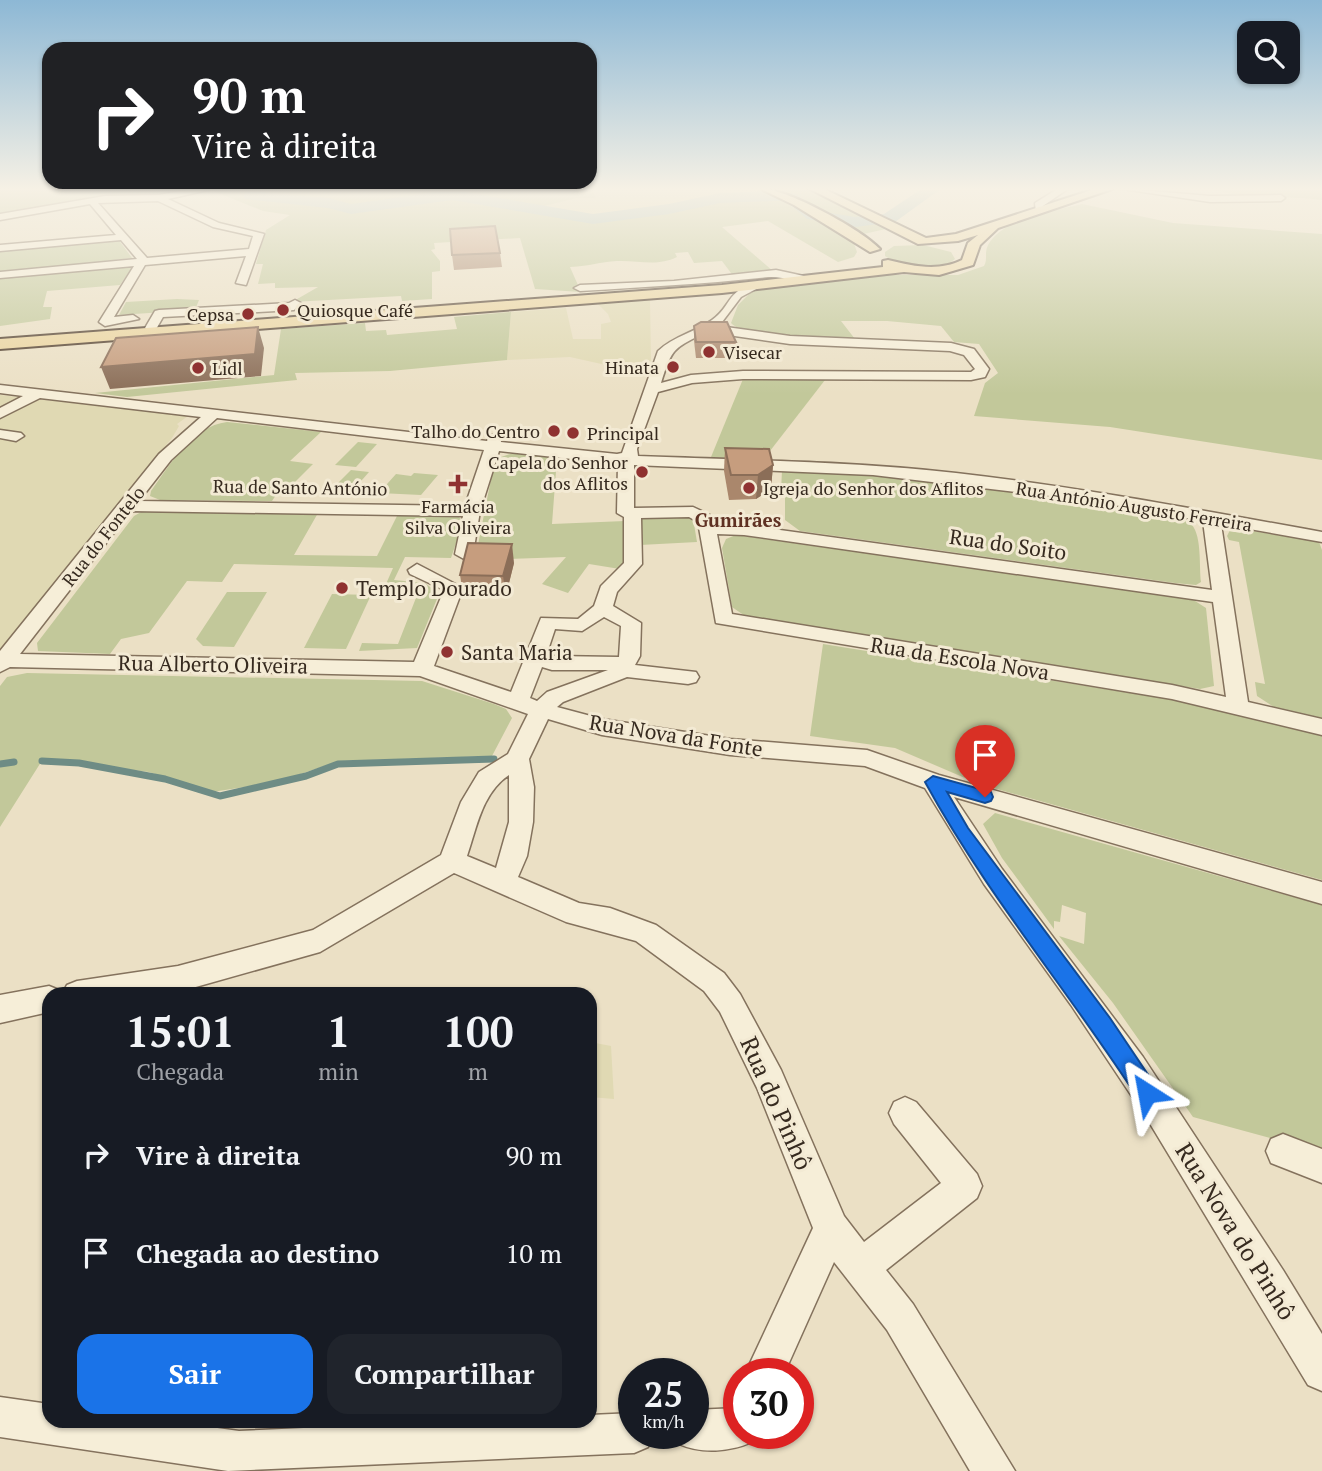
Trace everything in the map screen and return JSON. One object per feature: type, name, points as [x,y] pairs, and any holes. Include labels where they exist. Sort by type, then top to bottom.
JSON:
[{"type":"main road","points":[[0,342],[627,288],[799,276],[858,264],[868,257]]},
{"type":"main road","points":[[883,257],[884,262],[906,268]]},
{"type":"main road","points":[[0,342],[754,286],[906,268],[954,268],[968,262],[968,257]]},
{"type":"street","points":[[140,257],[143,260]]},
{"type":"street","points":[[0,275],[189,257]]},
{"type":"street","points":[[242,283],[251,257]]},
{"type":"street","points":[[133,319],[105,321],[143,260]]},
{"type":"street","points":[[709,529],[701,514],[626,513],[624,456],[642,422],[650,390],[667,349],[719,321],[737,295],[754,286]]},
{"type":"street","points":[[580,288],[627,288]]},
{"type":"street","points":[[151,328],[159,314],[294,306],[295,303]]},
{"type":"street","points":[[650,390],[691,379],[743,375],[971,376],[980,374],[982,369],[969,352],[951,347],[790,340],[707,328]]},
{"type":"street","points":[[0,389],[214,413]]},
{"type":"street","points":[[0,414],[38,393]]},
{"type":"street","name":"Rua António Augusto Ferreira","points":[[214,413],[430,439],[494,442],[737,465],[873,470],[955,478],[1092,496],[1322,537]]},
{"type":"street","name":"Rua do Fontelo","points":[[2,663],[176,445],[214,413]]},
{"type":"street","points":[[0,434],[16,436]]},
{"type":"street","points":[[464,554],[472,511],[494,442]]},
{"type":"street","name":"Rua de Santo António","points":[[127,506],[472,511]]},
{"type":"street","points":[[501,882],[521,820],[525,790],[524,775],[517,759],[529,706],[534,656],[548,622],[582,625],[603,608],[608,590],[633,564],[632,513]]},
{"type":"street","points":[[1211,518],[1238,708]]},
{"type":"street","name":"Rua do Soito","points":[[709,529],[787,536],[1222,597]]},
{"type":"street","name":"Rua da Escola Nova","points":[[709,529],[723,619],[1131,685],[1322,727]]},
{"type":"street","points":[[417,570],[454,588],[422,669]]},
{"type":"street","points":[[529,706],[619,674],[630,656],[631,623],[603,608]]},
{"type":"street","points":[[534,656],[552,663],[623,667],[688,677]]},
{"type":"street","name":"Rua Alberto Oliveira","points":[[2,663],[422,669]]},
{"type":"street","name":"Rua Nova da Fonte","points":[[422,669],[529,706],[602,727],[696,743],[856,755],[933,782],[1322,892]]},
{"type":"street","points":[[124,987],[178,979],[320,940],[452,861],[478,792],[487,778],[517,759]]},
{"type":"street","name":"Rua Nova do Pinhô","points":[[933,782],[961,833],[1102,1025],[1192,1160],[1322,1371]]},
{"type":"street","name":"Rua do Pinhô","points":[[452,861],[576,914],[610,920],[646,933],[715,982],[730,1003],[770,1081],[831,1229],[900,1317],[993,1471]]},
{"type":"street","points":[[0,1009],[42,1000]]},
{"type":"street","points":[[860,1267],[965,1186],[905,1113]]},
{"type":"street","points":[[1283,1151],[1322,1166]]},
{"type":"street","points":[[771,1358],[831,1229]]},
{"type":"street","points":[[0,1417],[42,1425]]},
{"type":"street","points":[[58,1428],[237,1462],[618,1434]]},
{"type":"shaded area","points":[[650,299],[651,361],[606,365],[570,357],[507,360],[511,312],[566,308],[573,339],[601,339],[601,324],[611,322],[608,314],[597,303]]},
{"type":"shaded area","points":[[0,395],[188,416],[177,424],[179,426],[172,438],[0,650]]},
{"type":"shaded area","points":[[597,1043],[611,1046],[614,1099],[597,1098]]},
{"type":"green space","points":[[0,257],[132,258],[0,273]]},
{"type":"green space","points":[[258,257],[436,257],[440,261],[440,271],[432,272],[432,299],[402,301],[401,296],[292,302],[318,287],[275,288],[275,283],[258,284],[263,264],[256,264]]},
{"type":"green space","points":[[525,257],[677,257],[662,262],[617,261],[570,267],[581,292],[535,289]]},
{"type":"green space","points":[[691,257],[756,257],[774,272],[734,277],[722,261],[694,263]]},
{"type":"green space","points":[[829,257],[854,257],[854,257],[838,262]]},
{"type":"green space","points":[[886,257],[954,257],[955,259],[930,267],[910,266]]},
{"type":"green space","points":[[986,257],[1322,257],[1322,460],[1110,427],[974,416],[985,383],[998,373],[979,344],[954,342],[941,326],[887,321],[841,321],[855,339],[752,332],[731,323],[738,305],[753,290],[873,275],[958,275],[984,266]]},
{"type":"green space","points":[[134,265],[120,285],[47,291],[43,307],[52,307],[50,319],[0,326],[0,277]]},
{"type":"green space","points":[[199,300],[195,310],[119,315],[126,302]]},
{"type":"green space","points":[[511,312],[507,360],[390,371],[295,373],[297,380],[127,397],[95,393],[274,375],[281,329],[365,323],[366,331],[386,330],[387,335],[457,329],[454,317]]},
{"type":"green space","points":[[743,379],[825,380],[763,460],[711,457]]},
{"type":"green space","points":[[227,422],[321,432],[290,461],[313,464],[290,487],[315,490],[319,492],[317,496],[276,495],[272,501],[263,501],[160,500],[150,496],[183,448],[203,431]]},
{"type":"green space","points":[[358,442],[377,444],[356,467],[335,465]]},
{"type":"green space","points":[[513,453],[557,458],[552,524],[625,521],[625,560],[620,569],[589,564],[568,593],[542,584],[566,557],[475,560],[495,459]]},
{"type":"green space","points":[[351,470],[369,472],[347,497],[325,496]]},
{"type":"green space","points":[[782,470],[879,475],[953,483],[1101,503],[1177,518],[1192,525],[1195,530],[1199,544],[1201,582],[1196,585],[1175,583],[800,531],[785,520],[785,493],[781,492]]},
{"type":"green space","points":[[414,473],[438,475],[421,495],[379,493],[396,474],[411,476]]},
{"type":"green space","points":[[143,511],[318,513],[294,555],[377,556],[398,514],[459,517],[463,522],[451,558],[405,557],[394,580],[425,583],[439,594],[417,648],[359,651],[362,643],[398,644],[421,585],[386,584],[393,568],[234,564],[222,582],[187,581],[149,633],[121,639],[110,654],[38,651],[37,643],[134,516]]},
{"type":"green space","points":[[638,517],[693,518],[697,542],[640,545]]},
{"type":"green space","points":[[1240,529],[1319,542],[1322,550],[1322,718],[1274,707],[1257,696],[1255,682],[1265,684],[1239,542],[1229,540],[1227,536],[1230,530]]},
{"type":"green space","points":[[736,535],[1192,599],[1206,608],[1214,686],[1200,689],[745,616],[732,607],[722,548],[726,539]]},
{"type":"green space","points":[[227,592],[267,592],[234,647],[203,646],[196,639]]},
{"type":"green space","points":[[332,594],[371,595],[346,649],[304,648]]},
{"type":"green space","points":[[823,644],[1192,703],[1322,735],[1322,880],[979,784],[895,748],[810,736]]},
{"type":"green space","points":[[27,673],[422,681],[494,704],[506,709],[512,718],[492,756],[339,761],[277,782],[212,792],[149,772],[43,759],[0,827],[0,686],[7,677]]},
{"type":"green space","points":[[995,813],[1322,905],[1322,1152],[1193,1117],[1113,1003],[1059,936],[1084,944],[1086,913],[1062,905],[1060,922],[1054,921],[1054,929],[1002,858],[983,824]]},
{"type":"building","points":[[701,322],[727,322],[736,342],[696,342],[694,326]]},
{"type":"building","points":[[258,327],[255,354],[101,367],[116,338]]},
{"type":"building","points":[[725,448],[769,449],[773,465],[758,475],[731,475]]},
{"type":"building","points":[[468,543],[512,544],[503,576],[460,575]]},
{"type":"waterway","points":[[42,761],[79,763],[165,779],[220,796],[306,776],[338,764],[494,759]]},
{"type":"waterway","points":[[0,764],[14,762]]},
{"type":"place","name":"Quiosque Café","points":[[283,310]]},
{"type":"place","name":"Cepsa","points":[[248,314]]},
{"type":"place","name":"Visecar","points":[[709,352]]},
{"type":"place","name":"Hinata","points":[[673,367]]},
{"type":"place","name":"Lidl","points":[[198,368]]},
{"type":"place","name":"Talho do Centro","points":[[554,431]]},
{"type":"place","name":"Principal","points":[[573,433]]},
{"type":"place","name":"Capela do Senhor dos Aflitos","points":[[642,472]]},
{"type":"place","name":"Farmácia Silva Oliveira","points":[[458,484]]},
{"type":"place","name":"Igreja do Senhor dos Aflitos","points":[[749,488]]},
{"type":"place","name":"Templo Dourado","points":[[342,588]]},
{"type":"place","name":"Santa Maria","points":[[447,652]]},
{"type":"district","name":"Gumirães","points":[[738,519]]},
{"type":"route","points":[[985,797],[933,782],[961,833],[1014,909],[1102,1025],[1147,1093]]}]
